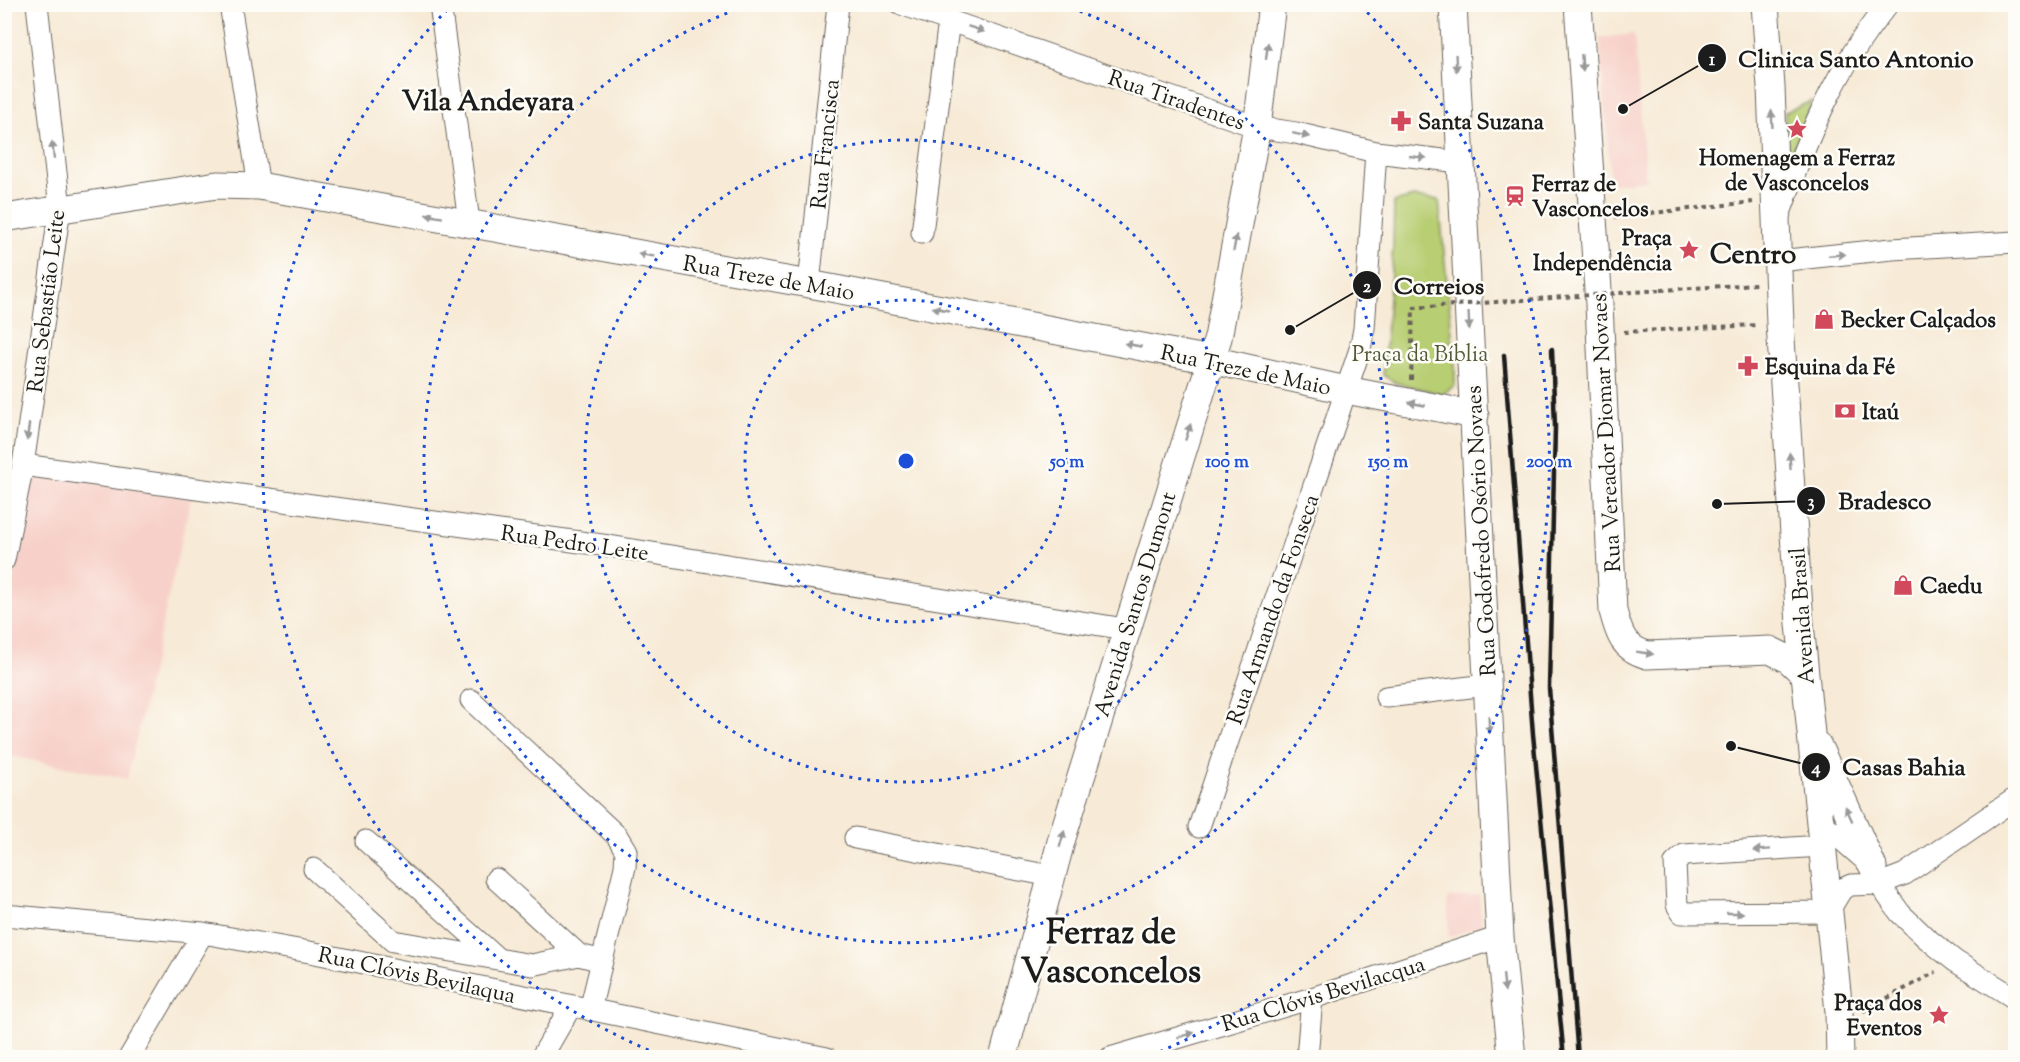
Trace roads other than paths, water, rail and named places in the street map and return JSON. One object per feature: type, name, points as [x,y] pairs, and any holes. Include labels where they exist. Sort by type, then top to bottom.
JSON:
[{"type":"main road","name":"Avenida Santos Dumont","points":[[1003,1058],[1051,876],[1125,629],[1218,338],[1257,127],[1272,4]]},
{"type":"main road","name":"Rua Godofredo Osório Novaes","points":[[1453,4],[1500,937],[1512,1058]]},
{"type":"main road","name":"Rua Vereador Diomar Novaes","points":[[1578,4],[1593,220],[1614,611],[1619,634],[1625,644],[1634,651],[1647,655],[1770,650]]},
{"type":"main road","name":"Avenida Brasil","points":[[1765,4],[1780,324],[1800,624],[1839,1018],[1840,1058]]},
{"type":"main road","name":"Rua Treze de Maio","points":[[4,218],[217,185],[259,186],[809,284],[1211,360],[1474,415]]},
{"type":"main road","points":[[1800,624],[1770,650],[1788,659],[1805,675]]},
{"type":"main road","points":[[1811,725],[1876,875]]},
{"type":"main road","name":"Avenida Brasil","points":[[1833,1058],[1839,1018]]},
{"type":"street","name":"Rua Sebastião Leite","points":[[4,560],[23,465],[60,208],[37,4]]},
{"type":"street","points":[[230,4],[259,186]]},
{"type":"street","points":[[440,4],[469,222]]},
{"type":"street","name":"Rua Francisca","points":[[809,284],[838,4]]},
{"type":"street","name":"Rua Tiradentes","points":[[901,4],[1257,127],[1296,133],[1376,152],[1460,162]]},
{"type":"street","points":[[1776,211],[1824,102],[1839,75],[1888,4]]},
{"type":"street","points":[[922,233],[949,20]]},
{"type":"street","points":[[1346,390],[1364,329],[1376,152]]},
{"type":"street","points":[[1779,272],[1892,249],[2016,242]]},
{"type":"street","name":"Rua Armando da Fonseca","points":[[1199,827],[1346,390]]},
{"type":"street","name":"Rua Pedro Leite","points":[[23,465],[609,546],[1125,629]]},
{"type":"street","points":[[1386,697],[1487,686]]},
{"type":"street","points":[[471,700],[617,836],[626,851],[626,867],[602,961],[580,1008],[541,1058]]},
{"type":"street","points":[[1821,846],[1684,855],[1675,863],[1677,905],[1682,913],[1828,912],[1842,889],[1876,875],[1905,874],[2016,798]]},
{"type":"street","points":[[1818,819],[1876,875],[1900,913],[1955,961],[2016,999]]},
{"type":"street","points":[[855,838],[1051,876]]},
{"type":"street","points":[[366,841],[498,960]]},
{"type":"street","points":[[314,869],[393,940],[532,965],[579,955],[602,961]]},
{"type":"street","points":[[496,879],[579,955]]},
{"type":"street","name":"Rua Clóvis Bevilaqua","points":[[4,915],[203,933],[827,1058]]},
{"type":"street","points":[[129,1058],[203,933]]},
{"type":"street","name":"Rua Clóvis Bevilacqua","points":[[1110,1058],[1312,998],[1500,937]]},
{"type":"street","points":[[1307,1058],[1312,998]]},
{"type":"railway","points":[[1552,349],[1555,427],[1549,688],[1578,1058]]},
{"type":"railway","points":[[1504,355],[1533,734],[1564,1058]]},
{"type":"place","name":"Clinica Santo Antonio","points":[[1623,109]]},
{"type":"place","name":"Santa Suzana","points":[[1401,121]]},
{"type":"place","name":"Homenagem a Ferraz de Vasconcelos","points":[[1797,129]]},
{"type":"place","name":"Ferraz de Vasconcelos","points":[[1515,196]]},
{"type":"place","name":"Praça Independência","points":[[1689,250]]},
{"type":"place","name":"Becker Calçados","points":[[1824,319]]},
{"type":"place","name":"Correios","points":[[1290,330]]},
{"type":"place","name":"Esquina da Fé","points":[[1748,366]]},
{"type":"place","name":"Itaú","points":[[1845,411]]},
{"type":"place","name":"Bradesco","points":[[1717,504]]},
{"type":"place","name":"Caedu","points":[[1903,585]]},
{"type":"place","name":"Casas Bahia","points":[[1731,746]]},
{"type":"place","name":"Praça dos Eventos","points":[[1939,1015]]},
{"type":"district","name":"Vila Andeyara","points":[[488,100]]},
{"type":"district","name":"Centro","points":[[1753,253]]},
{"type":"district","name":"Ferraz de Vasconcelos","points":[[1111,950]]},
{"type":"park label","name":"Praça da Bíblia","points":[[1420,353]]}]
